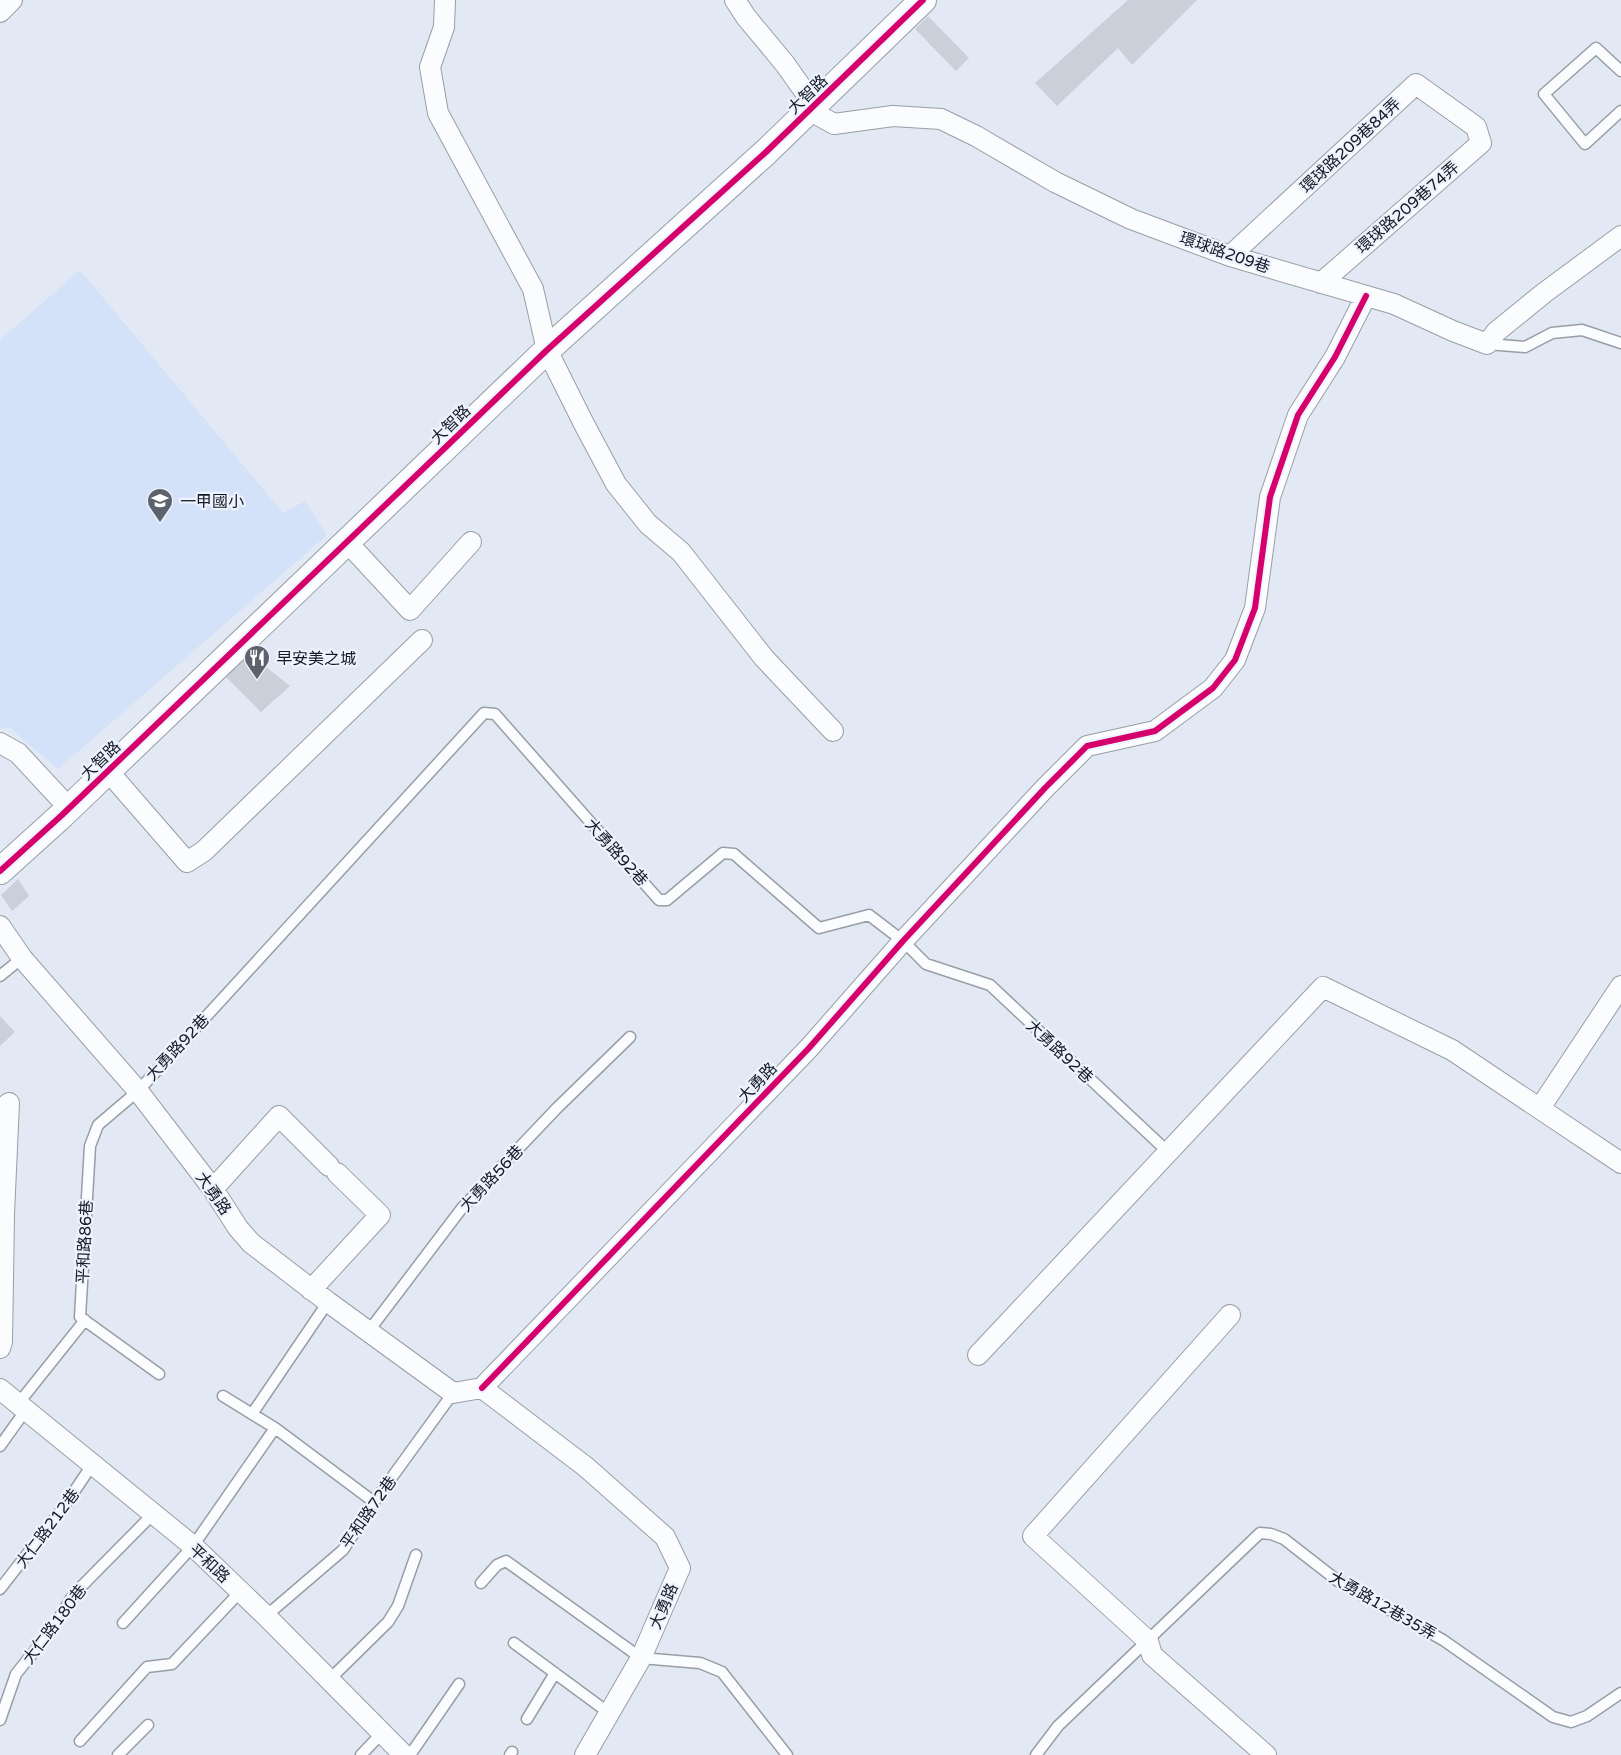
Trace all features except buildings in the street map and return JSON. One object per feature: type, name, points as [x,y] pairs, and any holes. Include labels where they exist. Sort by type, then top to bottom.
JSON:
[{"type":"street","points":[[0,12],[12,0]]},
{"type":"street","points":[[445,0],[444,27],[430,67],[438,113],[534,289],[547,350],[584,424],[616,484],[648,524],[681,552],[764,657],[833,731]]},
{"type":"street","points":[[735,0],[785,64],[812,108]]},
{"type":"street","name":"大智路","points":[[0,872],[547,350],[812,108],[923,0]]},
{"type":"street","name":"環球路209巷84弄","points":[[1230,256],[1416,84],[1476,127]]},
{"type":"street","name":"環球路209巷","points":[[812,108],[834,124],[894,116],[941,119],[976,136],[1055,182],[1131,219],[1230,256],[1394,304],[1487,344]]},
{"type":"street","name":"環球路209巷74弄","points":[[1321,283],[1480,142],[1476,127]]},
{"type":"street","points":[[1487,344],[1496,332],[1544,293],[1621,236]]},
{"type":"street","name":"大勇路","points":[[585,1755],[641,1658],[680,1568],[665,1538],[586,1467],[482,1388],[809,1048],[903,941],[1087,746],[1155,731],[1213,688],[1234,660],[1255,608],[1270,497],[1298,415],[1335,357],[1366,296]]},
{"type":"street","points":[[347,542],[410,610],[471,542]]},
{"type":"street","points":[[108,771],[187,862],[204,851],[422,640]]},
{"type":"street","points":[[0,743],[18,753],[69,808]]},
{"type":"street","name":"大勇路","points":[[0,926],[22,958],[138,1091],[251,1243],[453,1393]]},
{"type":"street","points":[[978,1354],[1323,987],[1452,1050],[1621,1163]]},
{"type":"street","points":[[1540,1108],[1621,987]]},
{"type":"street","points":[[0,1111],[9,1103],[0,1348]]},
{"type":"street","points":[[213,1189],[279,1116],[380,1215],[312,1290]]},
{"type":"street","points":[[1230,1315],[1034,1536],[1148,1641],[1152,1655],[1266,1755]]},
{"type":"street","points":[[453,1393],[482,1388]]},
{"type":"street","name":"平和路","points":[[0,1389],[193,1546],[404,1755]]},
{"type":"lane","points":[[1621,71],[1596,48],[1544,94],[1585,144],[1621,111]]},
{"type":"lane","points":[[1487,344],[1525,347],[1552,333],[1582,330],[1621,343]]},
{"type":"lane","name":"大勇路92巷","points":[[138,1091],[484,713],[495,714],[659,900],[667,900],[723,853],[734,854],[819,927],[869,915],[903,941],[926,964],[990,985],[1168,1152]]},
{"type":"lane","points":[[0,976],[22,958]]},
{"type":"lane","name":"大勇路56巷","points":[[368,1332],[462,1208],[556,1108],[630,1037]]},
{"type":"lane","name":"平和路86巷","points":[[85,1320],[80,1317],[90,1146],[98,1125],[138,1091]]},
{"type":"lane","points":[[252,1414],[328,1302]]},
{"type":"lane","points":[[0,1446],[21,1407],[85,1320],[159,1374]]},
{"type":"lane","name":"平和路72巷","points":[[266,1616],[343,1550],[374,1502],[453,1393]]},
{"type":"lane","points":[[223,1396],[275,1428],[374,1502]]},
{"type":"lane","points":[[123,1623],[193,1546],[275,1428]]},
{"type":"lane","name":"大仁路212巷","points":[[0,1589],[63,1508],[92,1465]]},
{"type":"lane","name":"大仁路180巷","points":[[0,1720],[16,1674],[53,1628],[74,1593],[153,1515]]},
{"type":"lane","name":"大勇路12巷35弄","points":[[1036,1755],[1058,1726],[1260,1533],[1271,1533],[1284,1539],[1338,1581],[1443,1640],[1553,1717],[1571,1722],[1587,1716],[1621,1693]]},
{"type":"lane","points":[[329,1680],[388,1622],[398,1606],[416,1555]]},
{"type":"lane","points":[[481,1583],[497,1565],[506,1561],[641,1658],[700,1663],[722,1672],[787,1755]]},
{"type":"lane","points":[[80,1741],[147,1667],[172,1664],[240,1592]]},
{"type":"lane","points":[[514,1643],[609,1713]]},
{"type":"lane","points":[[526,1719],[555,1673]]},
{"type":"lane","points":[[410,1755],[459,1684]]},
{"type":"lane","points":[[118,1755],[148,1725]]},
{"type":"lane","points":[[361,1755],[381,1734]]},
{"type":"shaded area","name":"一甲國小","points":[[80,270],[283,513],[305,501],[327,535],[58,769],[10,728],[0,729],[0,340]]},
{"type":"cycle path","points":[[0,871],[62,815],[547,350],[766,152],[923,0]]},
{"type":"cycle path","points":[[482,1388],[809,1048],[903,941],[1087,746],[1155,731],[1213,688],[1235,660],[1255,608],[1270,497],[1298,415],[1335,357],[1366,296]]},
{"type":"place","name":"一甲國小","points":[[160,524]]},
{"type":"place","name":"早安美之城","points":[[257,681]]}]
